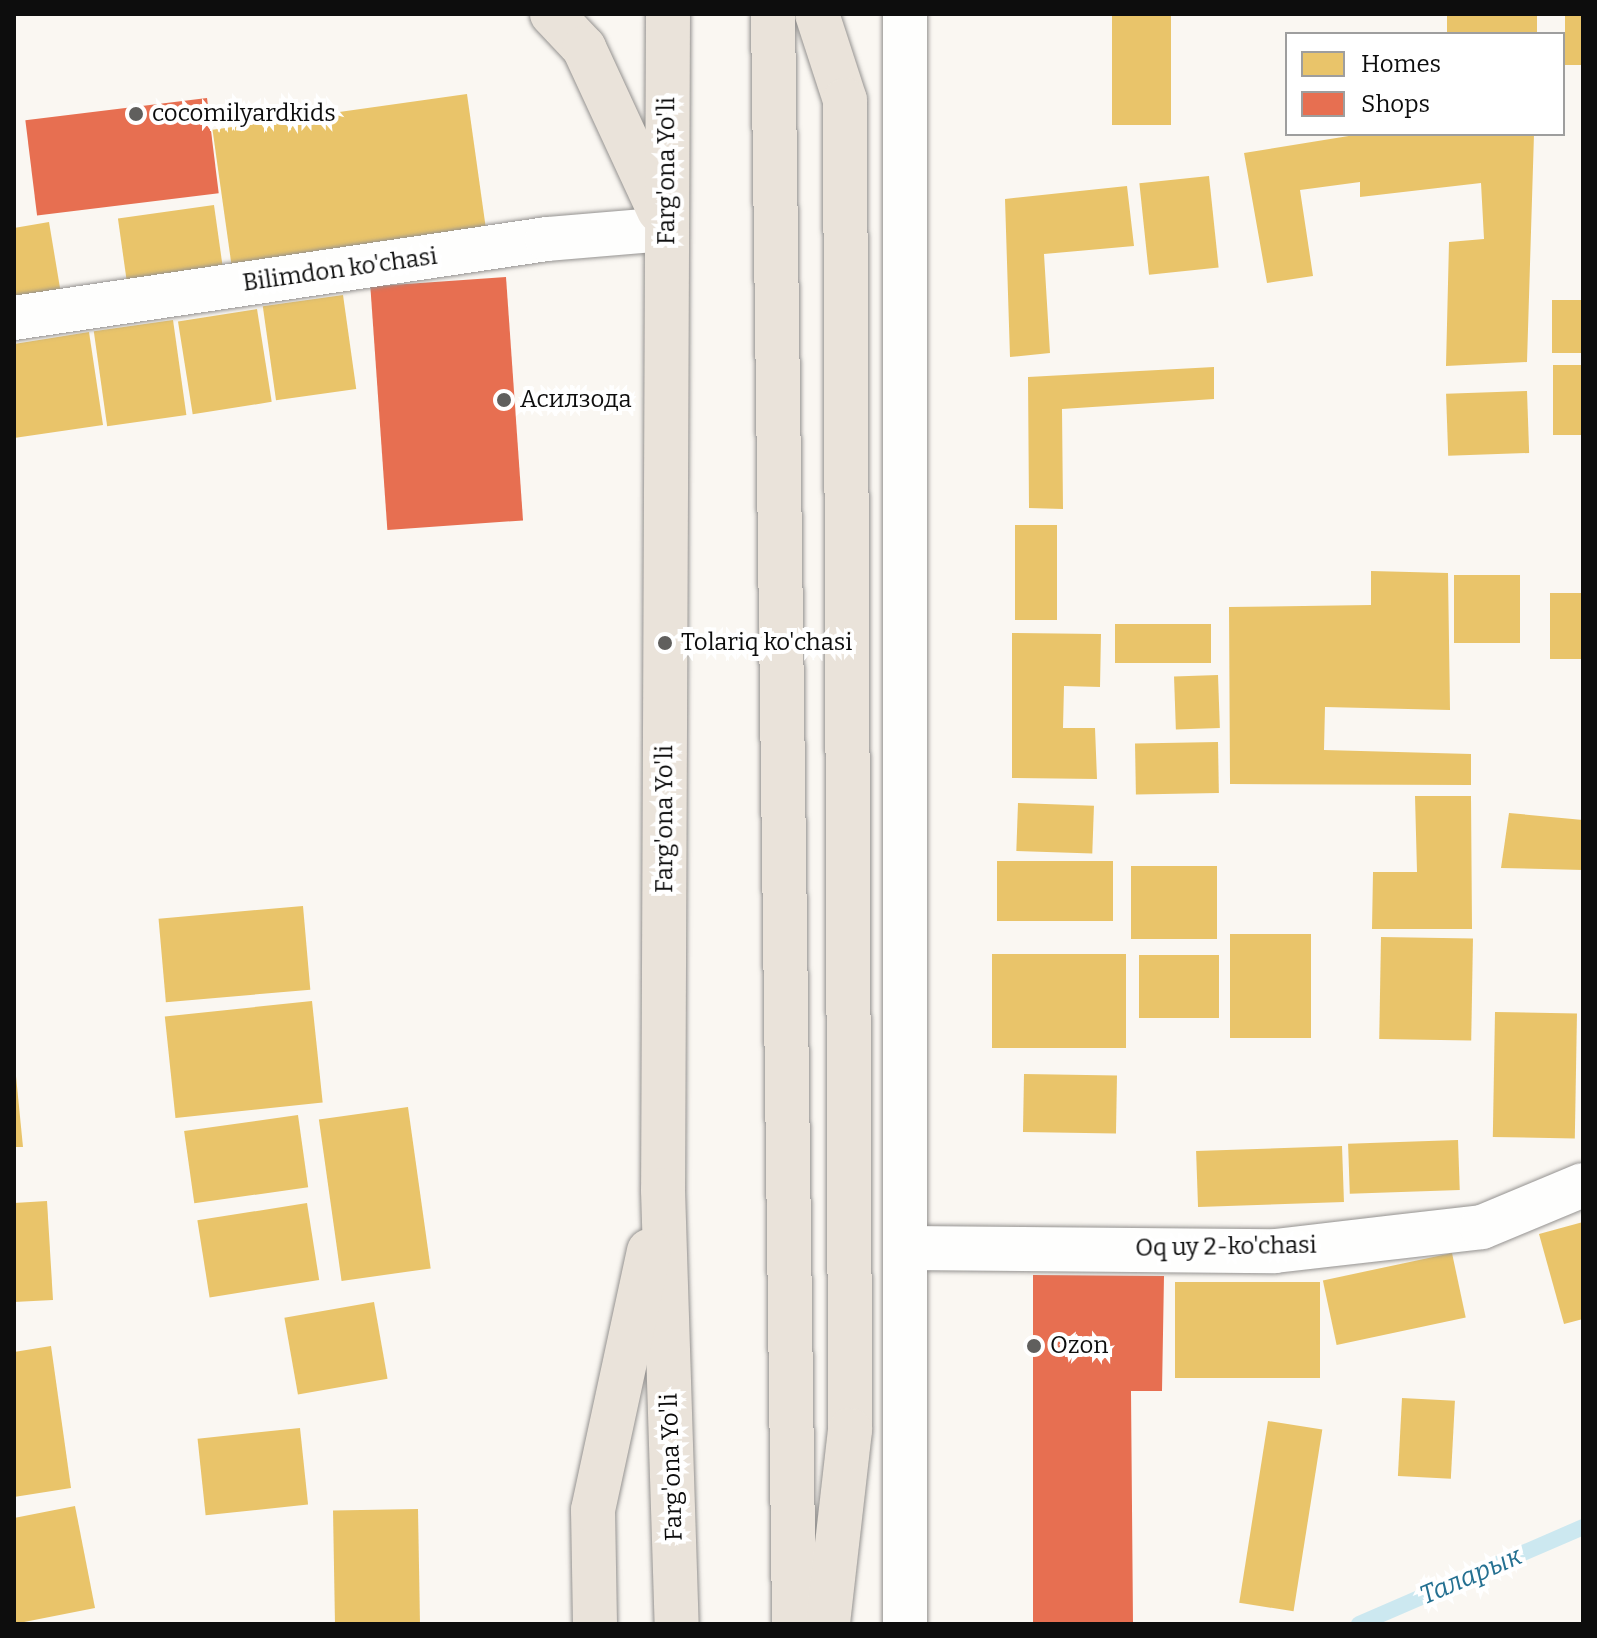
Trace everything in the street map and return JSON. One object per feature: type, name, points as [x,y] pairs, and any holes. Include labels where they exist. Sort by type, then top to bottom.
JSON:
[{"type":"main road","points":[[552,14],[584,48],[667,229]]},
{"type":"main road","name":"Farg'ona Yo'li","points":[[668,14],[663,1190],[677,1624]]},
{"type":"main road","points":[[773,14],[794,1624]]},
{"type":"main road","points":[[817,14],[845,100],[850,1430],[828,1624]]},
{"type":"main road","points":[[595,1624],[593,1510],[663,1190]]},
{"type":"street","points":[[905,14],[909,1248],[905,1624]]},
{"type":"street","name":"Bilimdon ko'chasi","points":[[14,318],[547,239],[667,229]]},
{"type":"street","name":"Oq uy 2-ko'chasi","points":[[909,1248],[1275,1251],[1482,1227],[1583,1185]]},
{"type":"building: Homes","points":[[1112,14],[1171,14],[1171,125],[1112,125]]},
{"type":"building: Homes","points":[[1447,14],[1537,14],[1537,32],[1447,32]]},
{"type":"building: Homes","points":[[1565,14],[1583,14],[1583,65],[1565,65]]},
{"type":"building: Homes","points":[[467,94],[486,232],[232,267],[213,130]]},
{"type":"building: Homes","points":[[1349,136],[1534,136],[1527,362],[1446,366],[1449,242],[1484,239],[1481,183],[1360,197],[1360,182],[1300,190],[1313,276],[1267,283],[1244,153]]},
{"type":"building: Homes","points":[[1209,176],[1219,267],[1149,275],[1139,183]]},
{"type":"building: Homes","points":[[1127,186],[1134,246],[1044,254],[1050,353],[1010,357],[1005,199]]},
{"type":"building: Homes","points":[[214,205],[223,272],[127,286],[118,218]]},
{"type":"building: Homes","points":[[49,222],[61,294],[14,301],[14,228]]},
{"type":"building: Homes","points":[[343,295],[356,389],[276,400],[263,306]]},
{"type":"building: Homes","points":[[1552,300],[1583,300],[1583,353],[1552,353]]},
{"type":"building: Homes","points":[[257,309],[272,402],[193,414],[178,322]]},
{"type":"building: Homes","points":[[173,320],[186,415],[107,426],[94,331]]},
{"type":"building: Homes","points":[[89,332],[103,425],[14,438],[14,344]]},
{"type":"building: Homes","points":[[1553,365],[1583,365],[1583,435],[1553,435]]},
{"type":"building: Homes","points":[[1214,367],[1214,399],[1062,409],[1063,509],[1029,508],[1028,377]]},
{"type":"building: Homes","points":[[1527,391],[1529,453],[1448,456],[1446,394]]},
{"type":"building: Homes","points":[[1015,525],[1057,525],[1057,620],[1015,620]]},
{"type":"building: Homes","points":[[1371,571],[1448,573],[1450,710],[1325,707],[1324,750],[1471,754],[1471,785],[1230,784],[1229,607],[1371,605]]},
{"type":"building: Homes","points":[[1454,575],[1520,575],[1520,643],[1454,643]]},
{"type":"building: Homes","points":[[1550,593],[1583,593],[1583,659],[1550,659]]},
{"type":"building: Homes","points":[[1115,624],[1211,624],[1211,663],[1115,663]]},
{"type":"building: Homes","points":[[1012,633],[1101,634],[1100,687],[1064,686],[1063,728],[1095,728],[1097,779],[1012,778]]},
{"type":"building: Homes","points":[[1218,675],[1220,728],[1176,730],[1174,677]]},
{"type":"building: Homes","points":[[1218,742],[1219,793],[1136,794],[1135,743]]},
{"type":"building: Homes","points":[[1415,796],[1471,796],[1472,929],[1372,929],[1373,872],[1417,872]]},
{"type":"building: Homes","points":[[1018,803],[1094,806],[1092,854],[1016,851]]},
{"type":"building: Homes","points":[[1509,813],[1583,820],[1583,870],[1501,868]]},
{"type":"building: Homes","points":[[997,861],[1113,861],[1113,921],[997,921]]},
{"type":"building: Homes","points":[[1131,866],[1217,866],[1217,939],[1131,939]]},
{"type":"building: Homes","points":[[303,906],[310,990],[166,1002],[159,919]]},
{"type":"building: Homes","points":[[1230,934],[1311,934],[1311,1038],[1230,1038]]},
{"type":"building: Homes","points":[[1381,937],[1473,939],[1471,1041],[1379,1039]]},
{"type":"building: Homes","points":[[992,954],[1126,954],[1126,1048],[992,1048]]},
{"type":"building: Homes","points":[[1139,955],[1219,955],[1219,1018],[1139,1018]]},
{"type":"building: Homes","points":[[312,1001],[323,1102],[175,1118],[165,1016]]},
{"type":"building: Homes","points":[[1495,1012],[1577,1013],[1575,1138],[1493,1137]]},
{"type":"building: Homes","points":[[14,1056],[23,1147],[14,1147]]},
{"type":"building: Homes","points":[[1024,1074],[1117,1076],[1116,1134],[1023,1132]]},
{"type":"building: Homes","points":[[408,1107],[431,1268],[342,1281],[319,1120]]},
{"type":"building: Homes","points":[[298,1115],[308,1187],[194,1203],[184,1131]]},
{"type":"building: Homes","points":[[1458,1140],[1460,1190],[1350,1194],[1348,1144]]},
{"type":"building: Homes","points":[[1342,1146],[1344,1202],[1198,1207],[1196,1151]]},
{"type":"building: Homes","points":[[47,1201],[53,1300],[14,1302],[14,1203]]},
{"type":"building: Homes","points":[[307,1203],[319,1280],[210,1297],[197,1220]]},
{"type":"building: Homes","points":[[1583,1222],[1583,1319],[1564,1324],[1539,1234]]},
{"type":"building: Homes","points":[[1452,1253],[1466,1318],[1337,1345],[1323,1280]]},
{"type":"building: Homes","points":[[1175,1282],[1320,1282],[1320,1378],[1175,1378]]},
{"type":"building: Homes","points":[[374,1302],[388,1379],[298,1395],[284,1318]]},
{"type":"building: Homes","points":[[51,1346],[71,1488],[14,1497],[14,1352]]},
{"type":"building: Homes","points":[[1402,1398],[1455,1401],[1451,1479],[1398,1476]]},
{"type":"building: Homes","points":[[1268,1421],[1322,1430],[1294,1611],[1239,1603]]},
{"type":"building: Homes","points":[[300,1428],[308,1505],[206,1515],[198,1439]]},
{"type":"building: Homes","points":[[75,1506],[95,1608],[14,1624],[14,1518]]},
{"type":"building: Homes","points":[[418,1509],[420,1624],[335,1624],[333,1510]]},
{"type":"building: Shops","points":[[207,98],[219,193],[37,216],[25,120]]},
{"type":"building: Shops","points":[[506,277],[523,520],[387,530],[370,286]]},
{"type":"building: Shops","points":[[1033,1275],[1164,1276],[1162,1391],[1131,1391],[1133,1624],[1033,1624]]},
{"type":"waterway","name":"Таларык","points":[[1359,1624],[1583,1527]]},
{"type":"place","name":"cocomilyardkids","points":[[136,114]]},
{"type":"place","name":"Асилзода","points":[[504,400]]},
{"type":"place","name":"Tolariq ko'chasi","points":[[665,643]]},
{"type":"place","name":"Ozon","points":[[1034,1346]]}]
